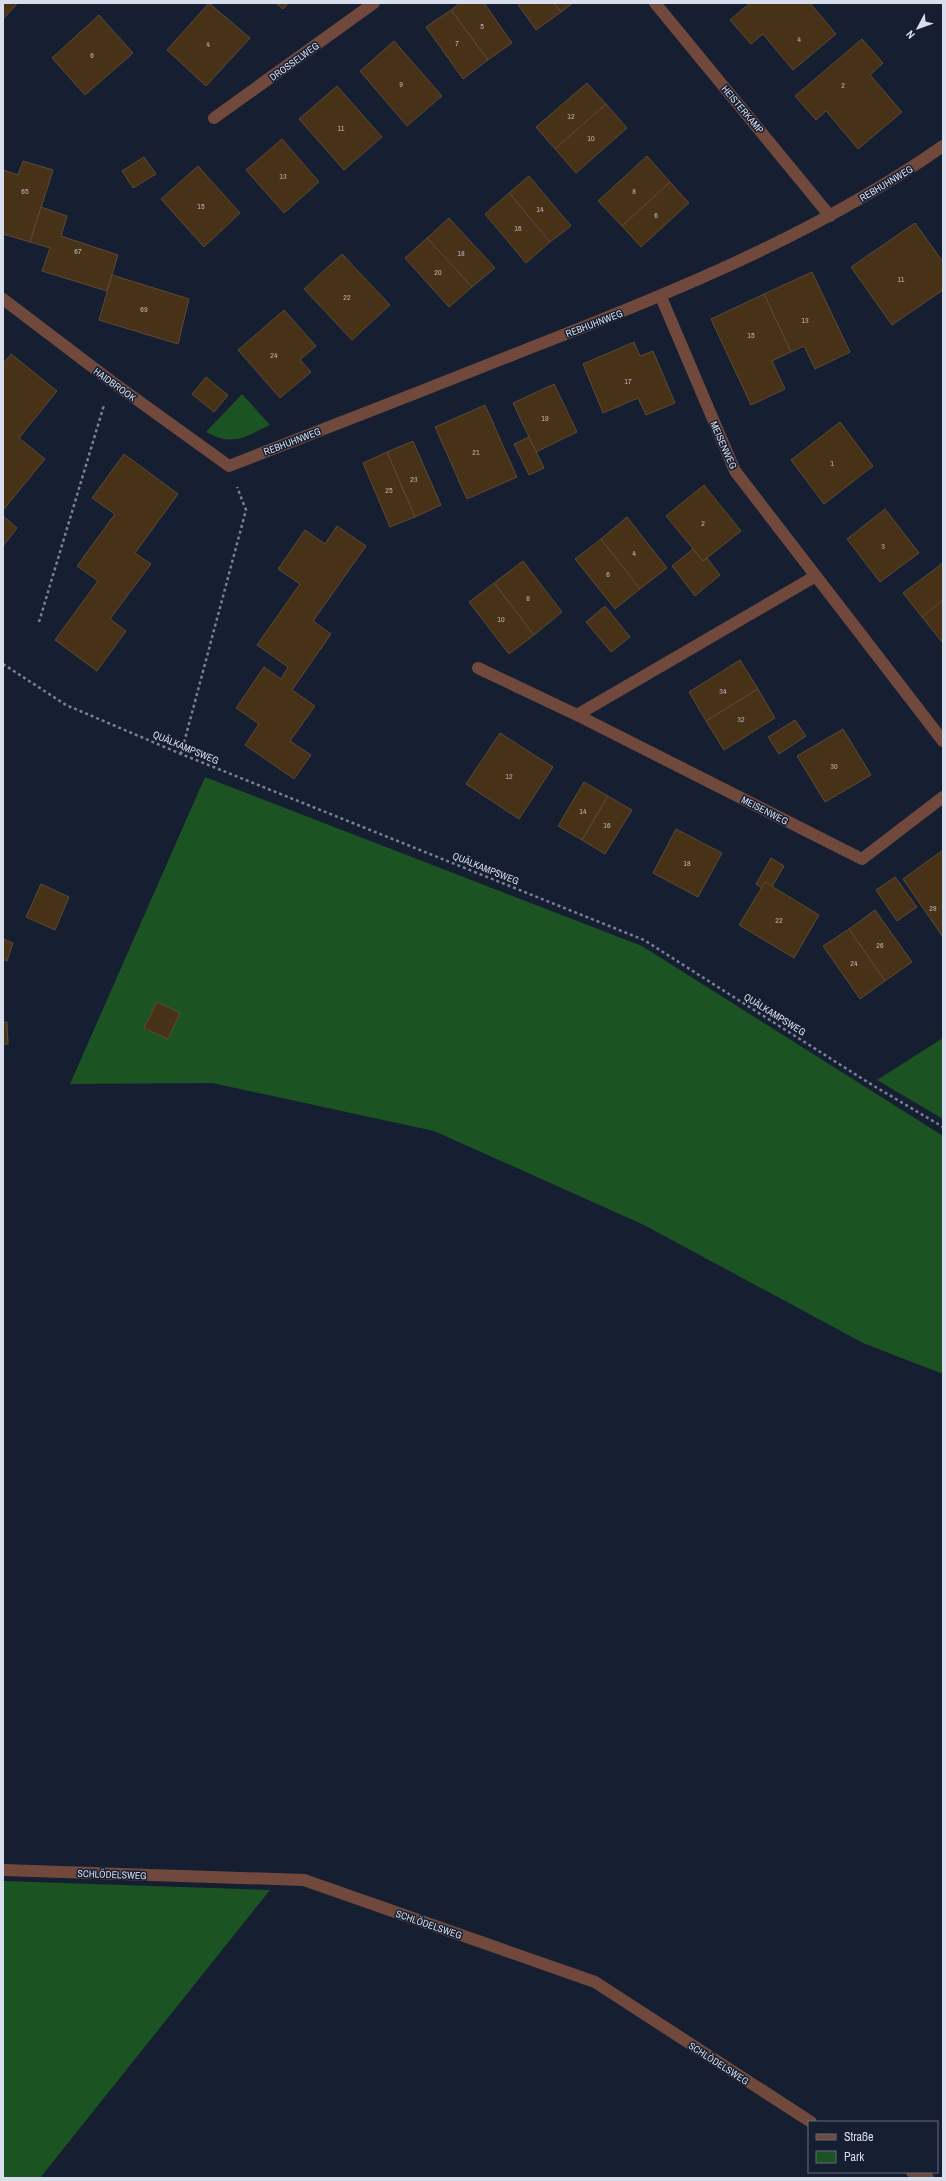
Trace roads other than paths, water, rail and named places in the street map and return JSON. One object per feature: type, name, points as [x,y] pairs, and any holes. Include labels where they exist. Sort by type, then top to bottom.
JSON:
[{"type":"street","name":"DROSSELWEG","points":[[214,118],[374,3]]},
{"type":"street","name":"HEISTERKAMP","points":[[655,3],[830,216]]},
{"type":"street","name":"REBHUHNWEG","points":[[229,466],[661,297],[830,216],[914,166],[943,146]]},
{"type":"street","name":"MEISENWEG","points":[[661,297],[735,471],[814,577],[943,741]]},
{"type":"street","name":"HAIDBROOK","points":[[3,299],[111,381],[229,466]]},
{"type":"street","points":[[577,715],[814,577]]},
{"type":"street","name":"MEISENWEG","points":[[478,668],[577,715],[862,859],[943,797]]},
{"type":"street","name":"SCHLÖDELSWEG","points":[[3,1870],[304,1880],[595,1982],[809,2121]]},
{"type":"street","points":[[915,2173],[928,2178]]}]
